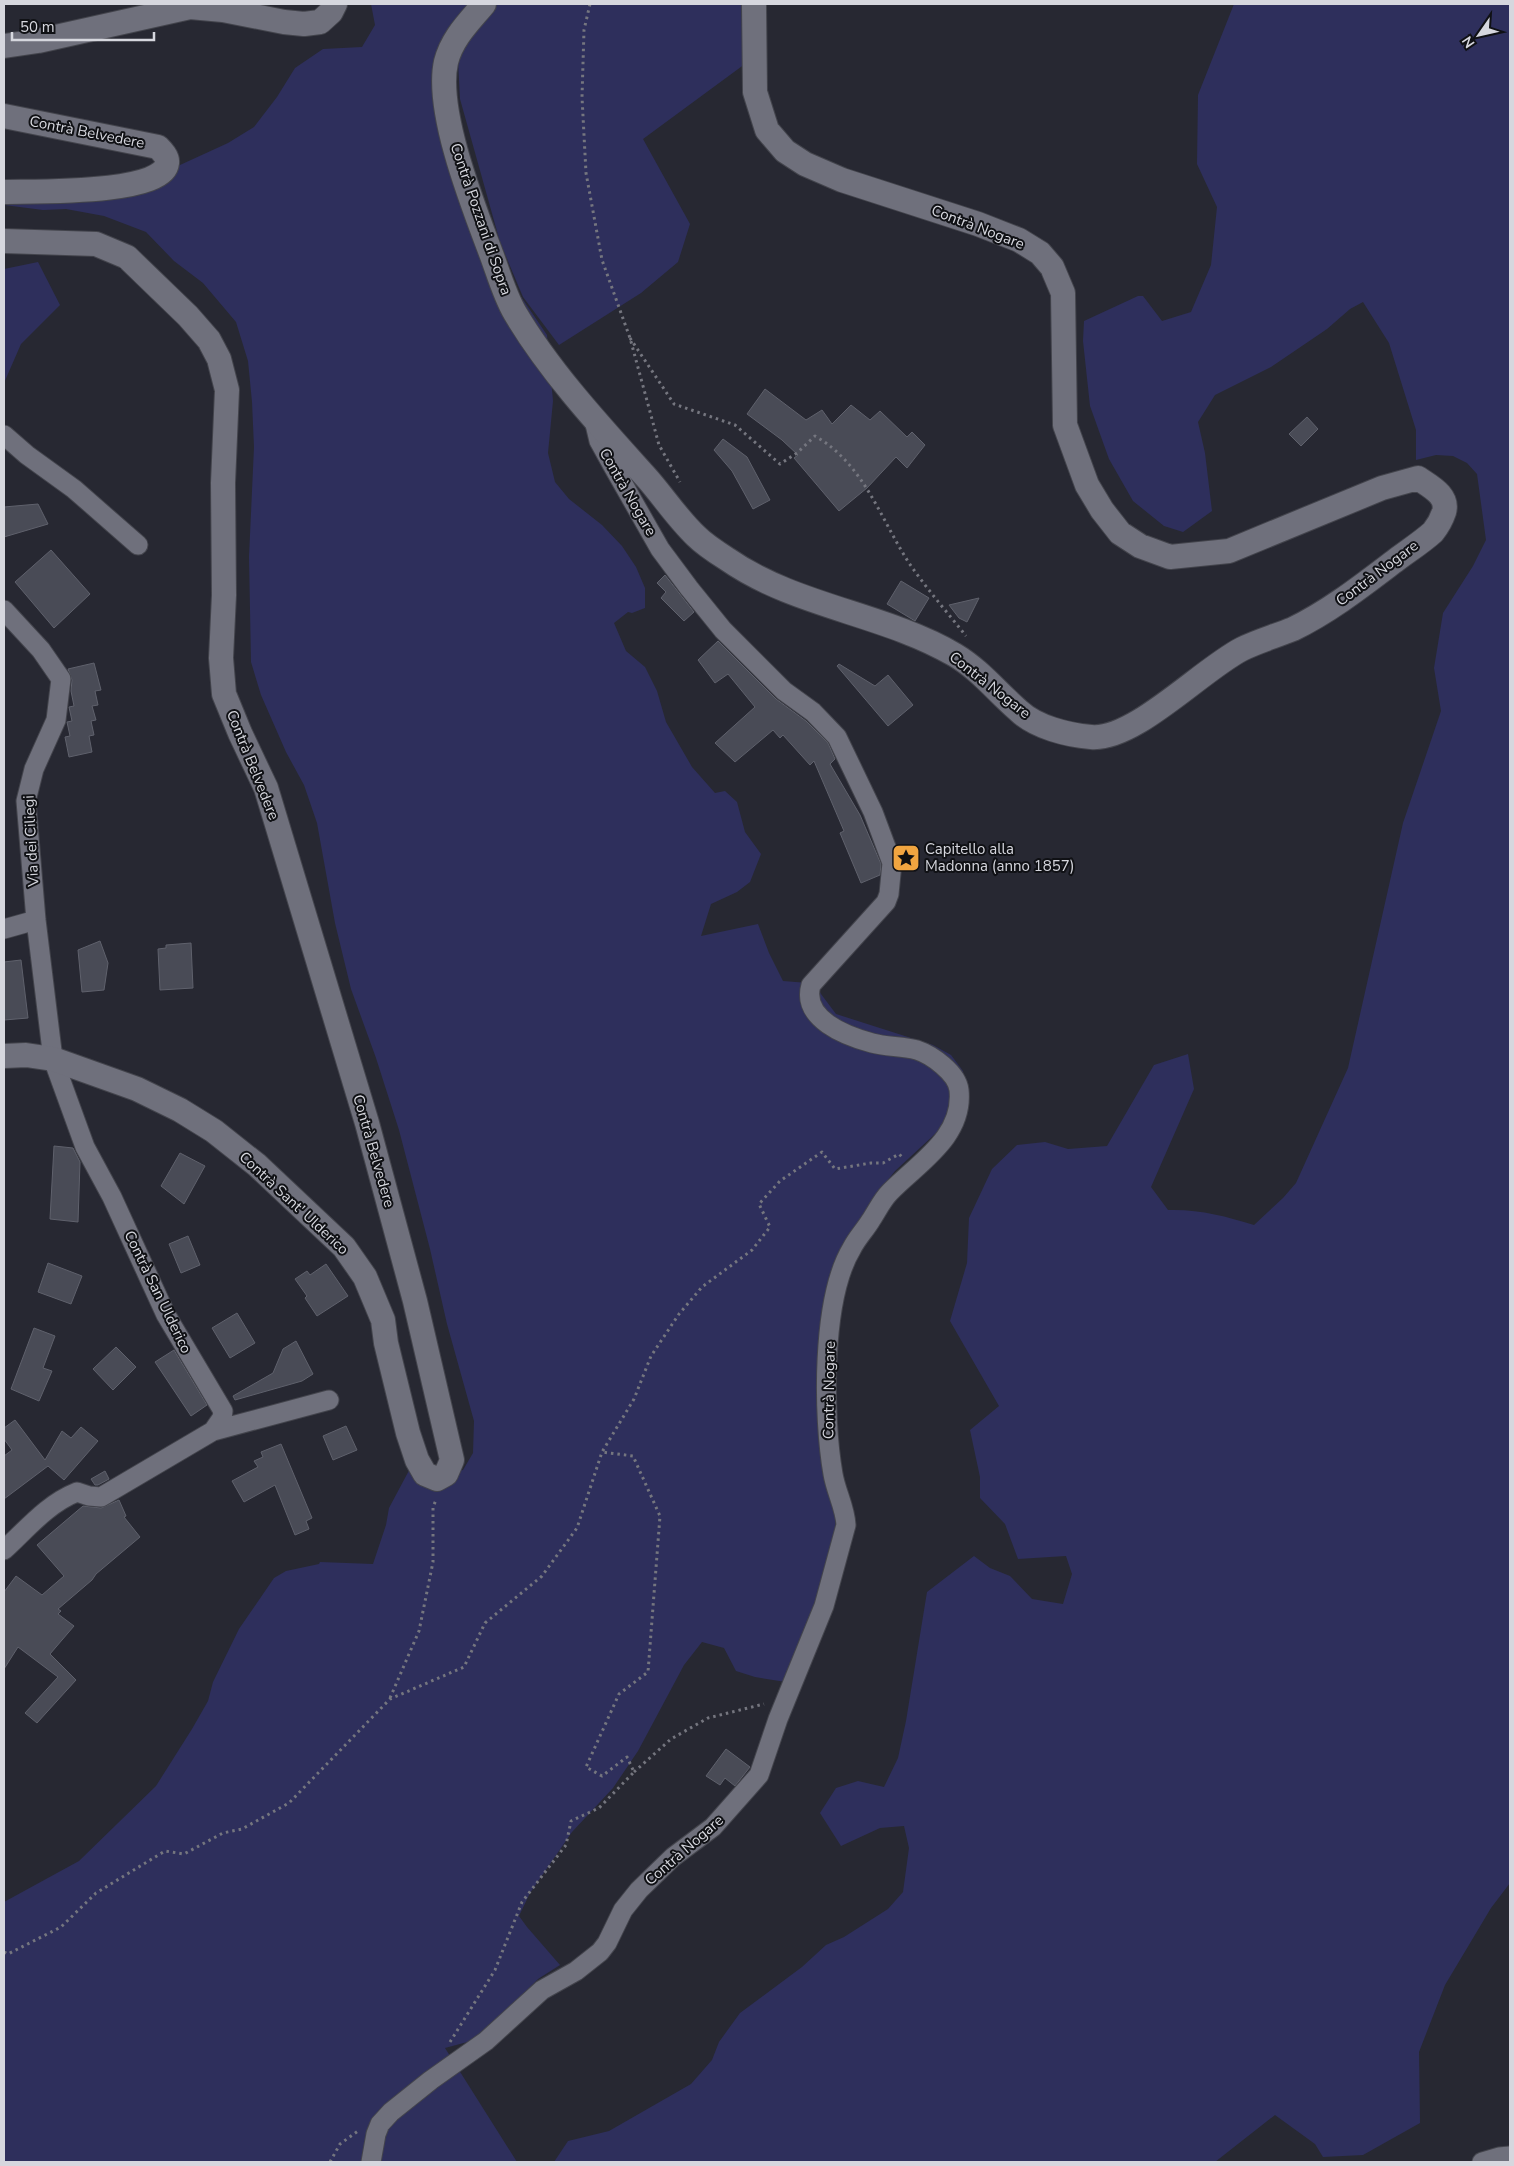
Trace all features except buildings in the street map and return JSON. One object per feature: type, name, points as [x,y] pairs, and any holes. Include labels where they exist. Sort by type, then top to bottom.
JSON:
[{"type":"street","points":[[4,46],[190,8],[223,10],[284,22],[304,24],[320,22],[331,12],[335,4]]},
{"type":"street","name":"Contrà Pozzani di Sopra","points":[[484,4],[456,37],[447,59],[444,88],[452,135],[483,232],[513,310],[533,341],[594,419]]},
{"type":"street","name":"Contrà Nogare","points":[[594,419],[656,488],[696,537],[730,562],[824,605],[891,625],[925,640],[958,656],[991,683],[1021,714],[1049,727],[1075,735],[1101,738],[1134,726],[1213,667],[1242,649],[1295,628],[1341,602],[1435,530],[1444,512],[1445,504],[1437,491],[1418,478],[1382,488],[1229,551],[1170,557],[1140,546],[1120,533],[1102,510],[1087,485],[1065,425],[1063,294],[1052,267],[1040,253],[1019,240],[978,224],[842,180],[805,164],[785,151],[767,130],[755,92],[754,4]]},
{"type":"street","name":"Contrà Belvedere","points":[[4,116],[158,147],[167,158],[167,164],[165,170],[153,179],[123,187],[4,192]]},
{"type":"street","name":"Contrà Belvedere","points":[[4,241],[96,244],[127,257],[188,316],[209,340],[219,359],[228,390],[223,483],[224,595],[222,658],[224,694],[266,788],[368,1123],[416,1300],[452,1460],[446,1474]]},
{"type":"street","name":"Contrà Nogare","points":[[371,2162],[376,2134],[380,2124],[390,2112],[486,2041],[542,1990],[576,1971],[600,1952],[607,1943],[623,1910],[639,1890],[673,1857],[713,1827],[759,1775],[778,1719],[824,1606],[846,1525],[846,1512],[833,1477],[826,1423],[827,1359],[839,1282],[850,1250],[890,1193],[946,1138],[958,1102],[959,1090],[955,1079],[942,1065],[918,1051],[872,1043],[837,1030],[824,1022],[816,1013],[809,994],[814,980],[886,902],[889,894],[892,862],[873,812],[837,737],[813,712],[784,691],[723,630],[660,549],[599,441],[594,419]]},
{"type":"street","points":[[4,435],[27,456],[74,489],[138,545]]},
{"type":"street","name":"Via dei Ciliegi","points":[[4,610],[41,650],[61,679],[56,720],[34,768],[26,801],[36,920],[53,1059]]},
{"type":"street","points":[[4,929],[36,920]]},
{"type":"street","name":"Contrà Sant' Ulderico","points":[[4,1056],[26,1055],[53,1059],[137,1089],[180,1110],[214,1131],[257,1165],[344,1247],[365,1277],[382,1320],[408,1433],[417,1460],[425,1474],[437,1479],[446,1474]]},
{"type":"street","name":"Contrà San Ulderico","points":[[53,1059],[84,1147],[112,1197],[166,1315],[223,1411],[222,1418],[213,1430]]},
{"type":"street","points":[[4,1550],[38,1516],[70,1495],[77,1492],[89,1496],[101,1496],[213,1430],[329,1400]]},
{"type":"street","points":[[1482,2162],[1510,2156]]},
{"type":"path","points":[[590,4],[584,30],[582,97],[586,173],[602,260],[630,338],[659,445],[681,484],[677,494],[656,488]]},
{"type":"path","points":[[630,338],[674,404],[735,425],[780,464],[797,453],[814,436],[833,446],[867,488],[910,564],[971,643]]},
{"type":"path","points":[[390,1699],[464,1667],[485,1623],[542,1576],[577,1528],[602,1452],[634,1398],[651,1356],[679,1314],[702,1287],[752,1250],[770,1227],[759,1204],[780,1181],[822,1152],[835,1169],[870,1162],[883,1163],[899,1154],[914,1170]]},
{"type":"path","points":[[602,1452],[633,1456],[660,1516],[648,1672],[619,1694],[586,1767],[602,1776],[627,1757],[634,1772]]},
{"type":"path","points":[[4,1952],[8,1954],[61,1927],[96,1893],[165,1851],[184,1854],[223,1834],[242,1829],[289,1802],[390,1699],[419,1631],[432,1562],[433,1507],[446,1474]]},
{"type":"path","points":[[448,2045],[494,1970],[522,1902],[566,1845],[571,1821],[599,1808],[634,1772],[671,1739],[708,1718],[787,1698]]},
{"type":"path","points":[[330,2162],[340,2144],[362,2128]]},
{"type":"shaded area","points":[[371,4],[471,4],[450,75],[457,119],[479,198],[509,279],[547,335],[553,401],[548,453],[555,482],[569,499],[602,525],[622,546],[636,567],[645,588],[645,608],[632,613],[628,612],[614,623],[626,651],[645,667],[657,691],[666,722],[692,767],[715,793],[725,791],[737,802],[745,832],[761,854],[750,882],[737,892],[711,904],[701,936],[758,924],[769,953],[783,981],[808,983],[818,988],[836,1014],[933,1045],[951,1055],[963,1071],[964,1081],[949,1121],[895,1171],[869,1204],[856,1231],[823,1331],[836,1531],[819,1610],[792,1683],[755,1677],[736,1671],[724,1648],[702,1642],[684,1665],[638,1751],[613,1788],[572,1832],[530,1893],[519,1916],[560,1965],[538,1979],[506,2013],[471,2041],[445,2048],[517,2162],[4,2162],[4,1902],[79,1861],[156,1786],[208,1701],[213,1682],[239,1629],[274,1578],[286,1571],[319,1564],[320,1562],[373,1564],[386,1525],[389,1508],[413,1463],[442,1474],[463,1470],[473,1453],[474,1421],[447,1324],[430,1249],[399,1130],[351,989],[335,923],[317,823],[304,785],[286,752],[261,695],[251,662],[249,557],[254,447],[248,361],[236,322],[203,283],[174,261],[146,232],[104,216],[66,209],[43,210],[4,205],[4,190],[165,174],[228,143],[254,127],[277,97],[295,68],[323,49],[362,47],[375,25]]},
{"type":"shaded area","points":[[495,4],[749,4],[749,61],[643,139],[690,224],[678,262],[641,293],[559,345],[523,297],[500,242],[460,99],[458,61],[467,37]]},
{"type":"shaded area","points":[[1234,4],[1510,4],[1510,1883],[1491,1908],[1445,1985],[1419,2052],[1420,2123],[1363,2155],[1323,2157],[1315,2144],[1275,2115],[1215,2162],[554,2162],[568,2141],[609,2131],[691,2084],[712,2060],[719,2042],[740,2013],[802,1967],[826,1945],[844,1937],[888,1909],[903,1892],[909,1848],[904,1826],[880,1828],[841,1846],[820,1813],[836,1788],[858,1781],[884,1787],[898,1758],[906,1721],[927,1592],[974,1556],[990,1568],[1010,1576],[1032,1599],[1063,1604],[1072,1574],[1066,1556],[1018,1559],[1005,1524],[980,1498],[980,1477],[970,1430],[999,1406],[950,1321],[967,1263],[969,1218],[992,1169],[1017,1145],[1045,1142],[1068,1149],[1107,1146],[1154,1065],[1188,1054],[1194,1089],[1151,1187],[1168,1210],[1212,1214],[1254,1225],[1296,1183],[1348,1068],[1403,823],[1441,711],[1434,668],[1443,613],[1473,566],[1486,540],[1477,474],[1467,463],[1453,456],[1436,455],[1416,460],[1416,430],[1389,343],[1363,302],[1350,309],[1327,329],[1271,367],[1215,395],[1198,422],[1205,453],[1212,511],[1183,532],[1164,526],[1133,501],[1109,459],[1090,406],[1083,341],[1084,321],[1138,296],[1143,296],[1162,321],[1191,312],[1211,265],[1217,207],[1197,164],[1198,95]]},
{"type":"shaded area","points":[[38,262],[60,305],[21,344],[4,383],[4,269]]},
{"type":"place","name":"Capitello alla Madonna (anno 1857)","points":[[906,858]]}]
